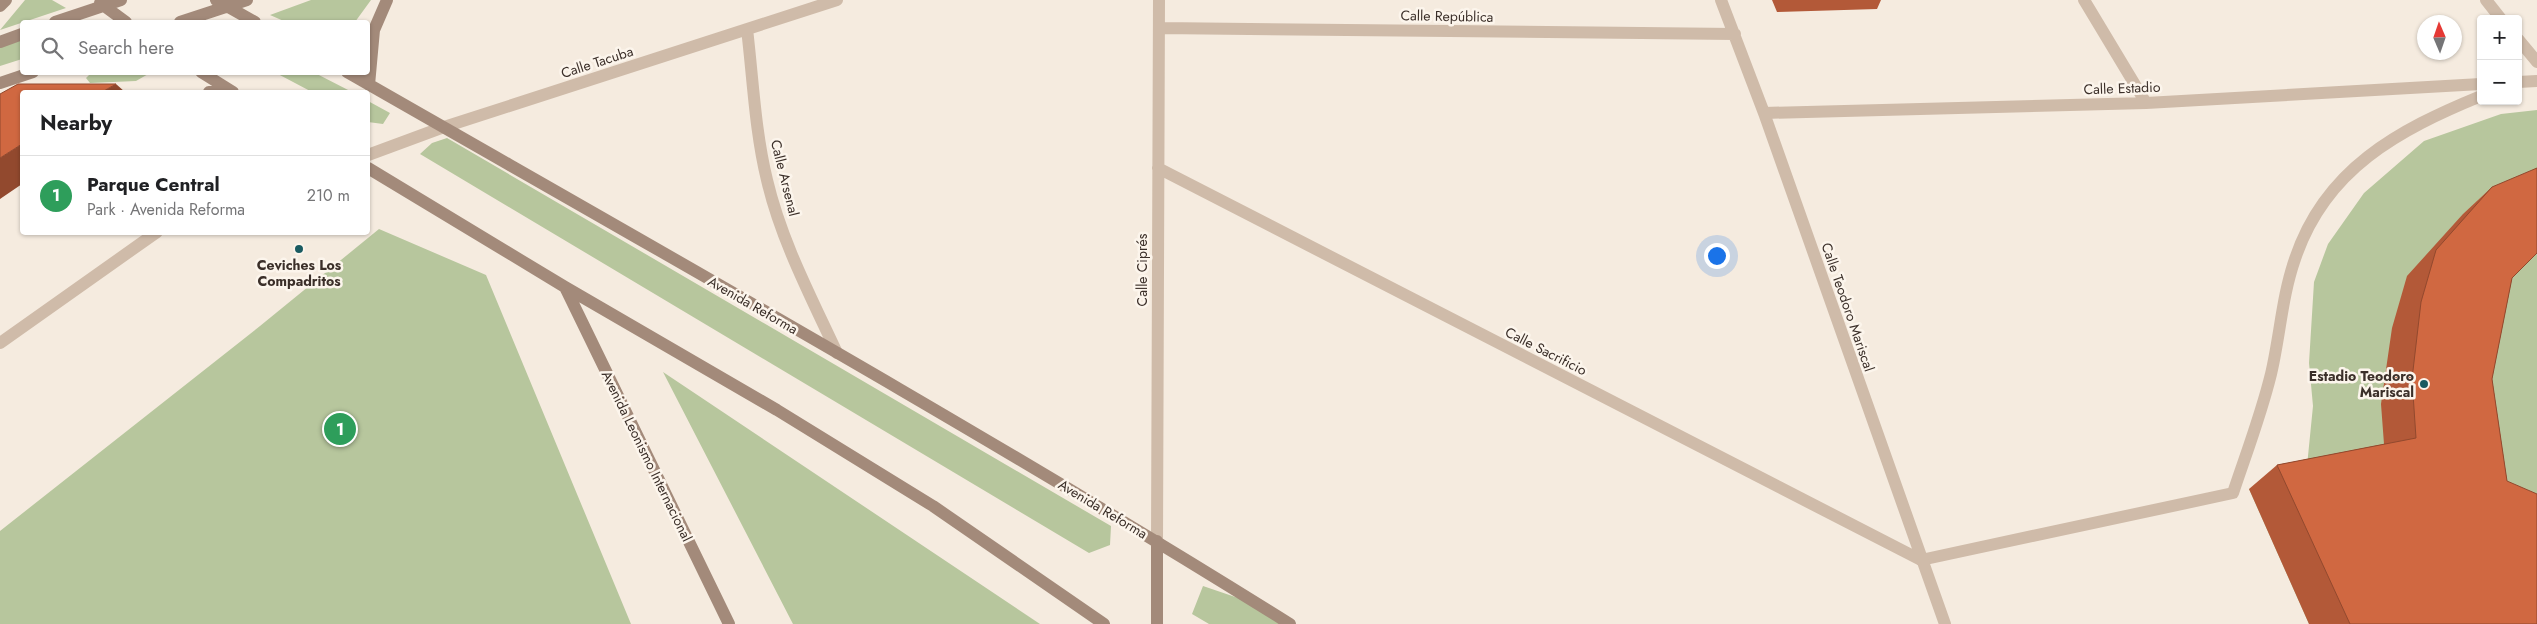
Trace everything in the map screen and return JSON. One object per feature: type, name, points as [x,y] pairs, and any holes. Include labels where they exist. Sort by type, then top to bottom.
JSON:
[{"type":"street","points":[[0,6],[6,0]]},
{"type":"street","points":[[60,20],[100,3],[121,0]]},
{"type":"street","points":[[216,0],[252,20]]},
{"type":"street","points":[[186,20],[247,0]]},
{"type":"street","points":[[370,64],[373,34],[381,7],[386,0]]},
{"type":"street","name":"Calle Tacuba","points":[[370,154],[441,128],[837,0]]},
{"type":"street","name":"Calle Ciprés","points":[[1157,541],[1159,0]]},
{"type":"street","name":"Calle Teodoro Mariscal","points":[[1721,0],[1764,113],[1945,624]]},
{"type":"street","points":[[2084,0],[2146,103]]},
{"type":"street","points":[[2486,0],[2498,15]]},
{"type":"street","points":[[100,3],[123,20]]},
{"type":"street","name":"Calle República","points":[[1160,28],[1735,34]]},
{"type":"street","name":"Calle Arsenal","points":[[747,29],[760,138],[773,201],[795,261],[837,353]]},
{"type":"street","points":[[0,42],[20,35]]},
{"type":"street","points":[[2522,44],[2537,62]]},
{"type":"street","points":[[0,83],[24,75]]},
{"type":"street","points":[[206,75],[229,90]]},
{"type":"street","name":"Avenida Reforma","points":[[352,75],[441,128],[837,353],[1157,541],[1290,624]]},
{"type":"street","points":[[368,84],[369,75]]},
{"type":"street","points":[[2522,82],[2537,82]]},
{"type":"street","points":[[2522,87],[2537,82]]},
{"type":"street","name":"Calle Estadio","points":[[1764,113],[2146,103],[2477,84]]},
{"type":"street","points":[[1921,560],[2234,493],[2270,376],[2295,259],[2310,224],[2328,194],[2356,164],[2392,137],[2434,114],[2477,98]]},
{"type":"street","name":"Calle Sacrificio","points":[[1158,168],[1921,560]]},
{"type":"street","points":[[370,169],[564,287],[777,410],[933,506],[1104,624]]},
{"type":"street","points":[[0,343],[153,235]]},
{"type":"street","name":"Avenida Leonismo Internacional","points":[[564,287],[729,624]]},
{"type":"street","name":"Avenida Reforma","points":[[1157,541],[1157,624]]},
{"type":"green space","points":[[25,0],[52,0],[66,8],[30,20],[20,20],[20,23],[0,30]]},
{"type":"green space","points":[[311,0],[371,0],[356,20],[281,20],[270,15]]},
{"type":"green space","points":[[20,41],[20,60],[0,66],[0,47]]},
{"type":"green space","points":[[89,75],[146,75],[136,81],[90,83],[86,78]]},
{"type":"green space","points":[[280,75],[319,75],[348,90],[308,90]]},
{"type":"green space","points":[[370,102],[390,113],[383,124],[370,122]]},
{"type":"green space","name":"Estadio Teodoro Mariscal","points":[[2537,110],[2537,624],[2309,624],[2249,489],[2306,476],[2313,406],[2309,363],[2314,282],[2328,244],[2364,193],[2424,141],[2501,114]]},
{"type":"green space","points":[[447,138],[1111,526],[1110,545],[1089,553],[420,154],[432,143]]},
{"type":"green space","points":[[379,229],[486,275],[631,624],[0,624],[0,531],[260,326]]},
{"type":"green space","points":[[663,372],[1040,624],[793,624]]},
{"type":"green space","points":[[1203,586],[1244,600],[1285,624],[1209,624],[1192,614]]},
{"type":"building","points":[[18,84],[116,84],[106,90],[20,90],[20,145],[0,158],[0,94]]},
{"type":"building","points":[[2537,168],[2537,253],[2512,278],[2492,379],[2507,481],[2537,494],[2537,624],[2350,624],[2277,465],[2416,438],[2412,379],[2421,302],[2436,250],[2492,187]]},
{"type":"place","name":"Ceviches Los Compadritos","points":[[299,249]]},
{"type":"place","name":"Estadio Teodoro Mariscal","points":[[2424,384]]},
{"type":"place","name":"Parque Central","points":[[340,429]]}]
